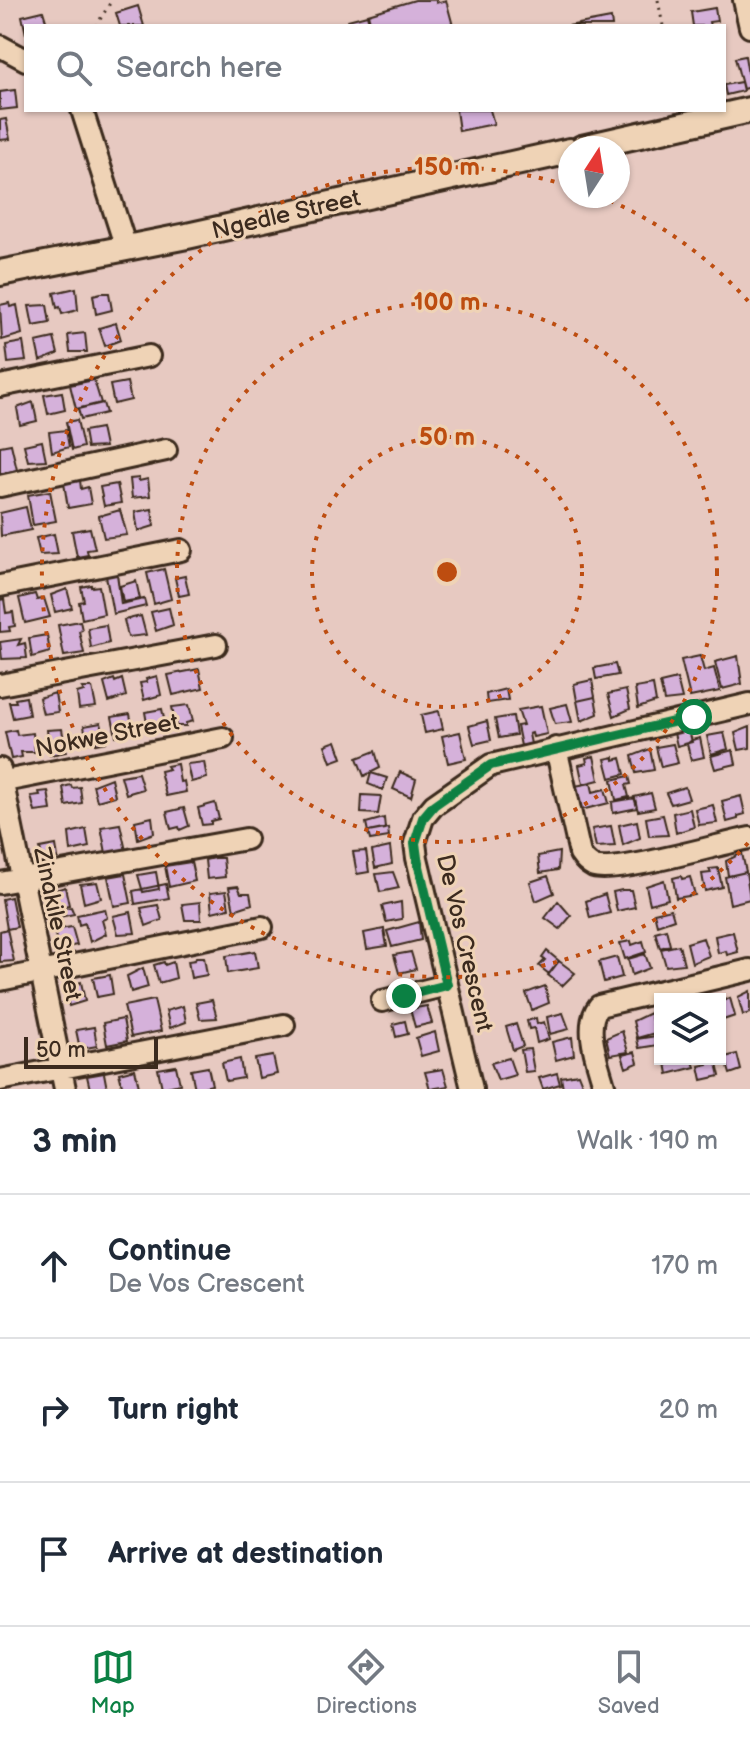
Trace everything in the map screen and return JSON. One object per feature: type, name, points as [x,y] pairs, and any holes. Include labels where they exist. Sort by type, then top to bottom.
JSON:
[{"type":"street","points":[[744,0],[750,27]]},
{"type":"street","points":[[0,46],[24,59]]},
{"type":"street","points":[[630,137],[750,110]]},
{"type":"street","points":[[83,112],[126,248]]},
{"type":"street","name":"Ngedle Street","points":[[0,273],[558,154]]},
{"type":"street","points":[[0,386],[149,356]]},
{"type":"street","points":[[0,486],[166,450]]},
{"type":"street","points":[[0,586],[181,550]]},
{"type":"street","points":[[0,685],[216,645]]},
{"type":"street","name":"De Vos Crescent","points":[[472,1089],[417,858],[415,843],[423,818],[434,805],[491,765],[750,704]]},
{"type":"street","name":"Nokwe Street","points":[[1,777],[223,738]]},
{"type":"street","points":[[556,748],[580,854],[595,867],[619,868],[750,838]]},
{"type":"street","name":"Zinakile Street","points":[[1,777],[65,1089]]},
{"type":"street","points":[[0,883],[246,839]]},
{"type":"street","points":[[0,980],[262,927]]},
{"type":"street","points":[[605,1089],[591,1020],[599,1006],[750,970]]},
{"type":"street","points":[[382,1001],[447,985]]},
{"type":"street","points":[[0,1080],[284,1025]]},
{"type":"path","points":[[97,24],[112,0]]},
{"type":"path","points":[[658,0],[663,24]]},
{"type":"building","points":[[415,0],[436,0],[436,3],[446,0],[452,24],[370,24],[368,14]]},
{"type":"building","points":[[138,6],[143,24],[119,24],[116,13]]},
{"type":"building","points":[[715,8],[717,21],[693,24],[691,12]]},
{"type":"building","points":[[43,11],[47,24],[24,25],[22,16]]},
{"type":"building","points":[[367,15],[369,24],[349,24],[348,20]]},
{"type":"building","points":[[611,18],[612,24],[579,24]]},
{"type":"building","points":[[745,56],[750,87],[743,89],[735,58]]},
{"type":"building","points":[[741,82],[743,91],[726,95],[726,85]]},
{"type":"building","points":[[15,90],[17,108],[0,110],[0,92]]},
{"type":"building","points":[[456,112],[491,112],[494,124],[459,131]]},
{"type":"building","points":[[6,119],[10,139],[0,140],[0,120]]},
{"type":"building","points":[[76,288],[78,310],[62,314],[60,307],[57,308],[54,293]]},
{"type":"building","points":[[109,293],[112,310],[96,314],[93,295]]},
{"type":"building","points":[[9,303],[10,307],[17,305],[22,334],[2,340],[0,305]]},
{"type":"building","points":[[47,305],[50,323],[33,326],[29,306]]},
{"type":"building","points":[[116,323],[121,340],[105,346],[99,328]]},
{"type":"building","points":[[85,333],[87,352],[70,352],[68,335]]},
{"type":"building","points":[[54,338],[58,354],[40,361],[36,342]]},
{"type":"building","points":[[23,342],[26,361],[8,363],[6,345]]},
{"type":"building","points":[[94,380],[101,403],[76,409],[70,385]]},
{"type":"building","points":[[127,382],[131,400],[114,404],[110,385]]},
{"type":"building","points":[[62,392],[65,410],[48,414],[44,395]]},
{"type":"building","points":[[33,402],[37,421],[20,425],[17,408]]},
{"type":"building","points":[[103,403],[106,413],[81,419],[78,409]]},
{"type":"building","points":[[77,420],[83,447],[72,450],[66,422]]},
{"type":"building","points":[[101,428],[105,447],[87,448],[84,431]]},
{"type":"building","points":[[66,430],[69,447],[52,452],[49,432]]},
{"type":"building","points":[[42,441],[46,460],[28,461],[24,445]]},
{"type":"building","points":[[11,444],[17,470],[0,474],[0,446]]},
{"type":"building","points":[[139,478],[139,481],[148,479],[150,496],[132,498],[130,479]]},
{"type":"building","points":[[80,480],[81,489],[88,487],[91,504],[68,508],[64,483]]},
{"type":"building","points":[[117,484],[121,503],[104,506],[100,487]]},
{"type":"building","points":[[50,491],[56,521],[33,525],[28,495]]},
{"type":"building","points":[[26,507],[31,530],[1,536],[0,513]]},
{"type":"building","points":[[152,509],[154,526],[138,531],[135,512]]},
{"type":"building","points":[[120,510],[127,535],[104,538],[99,516]]},
{"type":"building","points":[[90,528],[95,549],[87,550],[88,555],[77,557],[72,531]]},
{"type":"building","points":[[54,534],[58,554],[40,555],[36,538]]},
{"type":"building","points":[[164,569],[171,599],[154,604],[147,573]]},
{"type":"building","points":[[117,574],[121,604],[144,599],[146,606],[113,614],[106,576]]},
{"type":"building","points":[[185,576],[189,594],[179,596],[175,578]]},
{"type":"building","points":[[136,581],[140,599],[123,602],[120,586]]},
{"type":"building","points":[[99,586],[104,614],[82,619],[79,602],[84,601],[81,587]]},
{"type":"building","points":[[67,589],[72,608],[55,612],[51,595]]},
{"type":"building","points":[[35,594],[37,600],[44,598],[50,617],[25,623],[19,598]]},
{"type":"building","points":[[4,599],[6,613],[13,612],[15,626],[9,627],[10,631],[0,632],[0,600]]},
{"type":"building","points":[[169,608],[173,625],[156,631],[151,612]]},
{"type":"building","points":[[141,616],[146,635],[128,637],[124,620]]},
{"type":"building","points":[[80,621],[84,653],[64,656],[58,625]]},
{"type":"building","points":[[106,625],[109,643],[91,648],[88,628]]},
{"type":"building","points":[[47,635],[50,652],[32,657],[29,638]]},
{"type":"building","points":[[21,639],[18,645],[25,643],[27,658],[2,659],[0,642]]},
{"type":"building","points":[[700,656],[704,671],[714,668],[720,691],[690,697],[681,660]]},
{"type":"building","points":[[738,656],[742,684],[722,689],[715,662]]},
{"type":"building","points":[[615,664],[618,675],[596,679],[594,668]]},
{"type":"building","points":[[199,669],[203,688],[173,695],[168,675]]},
{"type":"building","points":[[157,676],[161,695],[144,700],[140,683]]},
{"type":"building","points":[[114,679],[115,682],[122,679],[126,696],[109,702],[104,683]]},
{"type":"building","points":[[677,679],[682,699],[664,701],[660,683]]},
{"type":"building","points":[[592,680],[595,697],[577,701],[574,684]]},
{"type":"building","points":[[653,685],[656,702],[638,708],[635,688]]},
{"type":"building","points":[[82,688],[92,688],[96,707],[79,709],[77,693],[84,691]]},
{"type":"building","points":[[506,689],[508,700],[487,703],[486,694]]},
{"type":"building","points":[[626,690],[630,709],[614,716],[608,694]]},
{"type":"building","points":[[55,693],[58,712],[43,714],[39,698]]},
{"type":"building","points":[[26,697],[29,715],[13,718],[9,702]]},
{"type":"building","points":[[595,697],[598,714],[581,721],[577,701]]},
{"type":"building","points":[[567,704],[572,722],[555,724],[550,708]]},
{"type":"building","points":[[189,705],[193,721],[186,723],[186,726],[176,726],[172,707]]},
{"type":"building","points":[[541,706],[547,734],[533,737],[532,733],[529,734],[531,744],[521,746],[517,726],[523,725],[518,710]]},
{"type":"building","points":[[162,709],[166,728],[148,729],[145,712]]},
{"type":"building","points":[[439,711],[443,729],[425,733],[421,715]]},
{"type":"building","points":[[130,714],[133,730],[116,736],[112,717]]},
{"type":"building","points":[[513,716],[516,735],[499,738],[495,719]]},
{"type":"building","points":[[487,721],[491,740],[474,744],[469,726]]},
{"type":"building","points":[[101,723],[106,742],[87,743],[84,726]]},
{"type":"building","points":[[750,727],[750,748],[739,750],[735,733]]},
{"type":"building","points":[[62,729],[66,752],[50,755],[47,730]]},
{"type":"building","points":[[16,730],[17,735],[33,733],[35,752],[21,752],[22,757],[11,759],[5,732]]},
{"type":"building","points":[[689,730],[692,742],[677,746],[674,733]]},
{"type":"building","points":[[460,732],[466,759],[448,763],[442,736]]},
{"type":"building","points":[[724,733],[728,749],[711,754],[707,736]]},
{"type":"building","points":[[700,738],[704,757],[691,760],[687,744]]},
{"type":"building","points":[[336,741],[342,758],[331,762],[325,745]]},
{"type":"building","points":[[673,744],[678,763],[661,767],[656,747]]},
{"type":"building","points":[[650,749],[654,770],[636,773],[632,756]]},
{"type":"building","points":[[733,750],[736,764],[715,769],[711,756]]},
{"type":"building","points":[[375,751],[380,768],[364,776],[357,758]]},
{"type":"building","points":[[594,756],[599,780],[583,784],[579,765],[587,763],[586,758]]},
{"type":"building","points":[[614,757],[614,760],[621,758],[625,774],[610,778],[605,759]]},
{"type":"building","points":[[204,762],[207,778],[191,782],[187,764]]},
{"type":"building","points":[[177,764],[180,782],[184,781],[186,792],[166,796],[160,771]]},
{"type":"building","points":[[400,772],[416,779],[411,797],[393,789]]},
{"type":"building","points":[[138,773],[143,789],[126,794],[121,776]]},
{"type":"building","points":[[371,773],[387,778],[383,790],[368,784]]},
{"type":"building","points":[[629,776],[631,784],[626,785],[629,797],[616,800],[612,780]]},
{"type":"building","points":[[111,778],[115,796],[97,801],[93,785]]},
{"type":"building","points":[[591,783],[593,792],[605,789],[609,803],[581,810],[575,786]]},
{"type":"building","points":[[71,785],[72,788],[80,787],[82,803],[66,806],[63,787]]},
{"type":"building","points":[[685,787],[689,799],[671,804],[666,793]]},
{"type":"building","points":[[48,791],[51,810],[35,812],[31,796]]},
{"type":"building","points":[[651,793],[655,808],[638,811],[634,797]]},
{"type":"building","points":[[362,795],[381,796],[378,814],[361,813]]},
{"type":"building","points":[[741,796],[745,814],[727,822],[722,801]]},
{"type":"building","points":[[635,798],[637,808],[613,813],[612,802]]},
{"type":"building","points":[[215,803],[219,819],[202,825],[198,808]]},
{"type":"building","points":[[713,805],[717,823],[699,825],[695,809]]},
{"type":"building","points":[[184,808],[189,826],[180,830],[179,827],[171,829],[167,812]]},
{"type":"building","points":[[690,809],[694,827],[676,833],[673,813]]},
{"type":"building","points":[[663,815],[668,835],[649,836],[646,818]]},
{"type":"building","points":[[152,817],[154,833],[138,839],[135,821]]},
{"type":"building","points":[[384,818],[385,829],[368,832],[366,823]]},
{"type":"building","points":[[637,821],[640,838],[623,845],[619,825]]},
{"type":"building","points":[[120,824],[126,851],[116,855],[115,851],[106,853],[101,827]]},
{"type":"building","points":[[611,826],[615,846],[596,847],[592,829]]},
{"type":"building","points":[[388,828],[389,837],[370,840],[368,832]]},
{"type":"building","points":[[86,829],[89,847],[71,851],[69,833]]},
{"type":"building","points":[[56,845],[58,858],[43,861],[40,848]]},
{"type":"building","points":[[390,847],[392,864],[375,868],[372,851]]},
{"type":"building","points":[[366,851],[369,872],[357,874],[353,852]]},
{"type":"building","points":[[559,852],[558,870],[540,873],[538,856]]},
{"type":"building","points":[[742,853],[746,872],[728,876],[726,861]]},
{"type":"building","points":[[223,858],[225,877],[207,879],[205,860]]},
{"type":"building","points":[[191,862],[195,881],[169,887],[165,866]]},
{"type":"building","points":[[718,868],[722,887],[705,891],[702,874]]},
{"type":"building","points":[[156,872],[159,889],[143,892],[138,875]]},
{"type":"building","points":[[393,872],[399,888],[380,892],[376,874]]},
{"type":"building","points":[[746,872],[750,899],[730,904],[725,877]]},
{"type":"building","points":[[125,874],[131,903],[114,906],[108,877]]},
{"type":"building","points":[[548,876],[554,893],[536,901],[530,882]]},
{"type":"building","points":[[681,876],[682,879],[690,877],[695,895],[676,898],[673,878]]},
{"type":"building","points":[[664,880],[668,899],[650,904],[646,886]]},
{"type":"building","points":[[97,882],[101,898],[84,903],[80,884]]},
{"type":"building","points":[[97,882],[101,898],[84,903],[80,884]]},
{"type":"building","points":[[97,882],[101,898],[84,903],[80,884]]},
{"type":"building","points":[[166,884],[169,898],[135,904],[133,891]]},
{"type":"building","points":[[238,886],[241,893],[250,893],[252,904],[234,910],[229,887]]},
{"type":"building","points":[[65,887],[69,905],[53,908],[49,892]]},
{"type":"building","points":[[631,890],[635,907],[617,911],[613,892]]},
{"type":"building","points":[[226,891],[229,908],[212,912],[210,893]]},
{"type":"building","points":[[605,894],[610,913],[590,918],[586,901]]},
{"type":"building","points":[[11,897],[17,927],[7,929],[2,899]]},
{"type":"building","points":[[558,901],[571,916],[560,929],[545,918]]},
{"type":"building","points":[[200,902],[201,920],[185,920],[182,904]]},
{"type":"building","points":[[401,902],[402,919],[386,922],[382,906]]},
{"type":"building","points":[[158,905],[162,920],[146,926],[141,908]]},
{"type":"building","points":[[71,907],[74,914],[44,920],[43,912]]},
{"type":"building","points":[[105,909],[107,918],[102,920],[106,934],[90,942],[85,923],[79,925],[77,915]]},
{"type":"building","points":[[671,909],[674,919],[657,925],[654,913]]},
{"type":"building","points":[[131,912],[135,933],[118,934],[113,916]]},
{"type":"building","points":[[419,922],[421,940],[392,947],[387,931]]},
{"type":"building","points":[[72,927],[77,945],[58,947],[54,930]]},
{"type":"building","points":[[7,929],[14,961],[0,962],[0,931]]},
{"type":"building","points":[[384,929],[387,946],[367,949],[364,933]]},
{"type":"building","points":[[666,929],[670,945],[660,948],[655,932]]},
{"type":"building","points":[[733,932],[738,952],[727,955],[726,951],[718,953],[715,936]]},
{"type":"building","points":[[703,938],[709,956],[692,963],[687,943]]},
{"type":"building","points":[[631,941],[632,945],[643,941],[646,952],[625,959],[620,943]]},
{"type":"building","points":[[679,945],[684,964],[666,966],[661,949]]},
{"type":"building","points":[[255,951],[258,968],[228,973],[226,956]]},
{"type":"building","points":[[547,951],[559,961],[549,974],[539,966],[545,960],[542,958]]},
{"type":"building","points":[[411,952],[416,969],[399,973],[394,955]]},
{"type":"building","points":[[645,954],[650,968],[632,975],[628,959]]},
{"type":"building","points":[[204,957],[207,975],[191,978],[188,961]]},
{"type":"building","points":[[617,957],[622,977],[604,982],[599,962]]},
{"type":"building","points":[[559,961],[575,973],[562,986],[548,975]]},
{"type":"building","points":[[164,962],[165,965],[173,962],[176,978],[159,983],[154,965]]},
{"type":"building","points":[[143,968],[148,987],[131,992],[127,976]]},
{"type":"building","points":[[110,975],[113,994],[97,997],[93,978]]},
{"type":"building","points":[[81,982],[85,1001],[69,1006],[64,990]]},
{"type":"building","points":[[545,986],[549,1003],[532,1010],[526,993]]},
{"type":"building","points":[[750,991],[750,1013],[743,1015],[738,997]]},
{"type":"building","points":[[730,998],[735,1016],[726,1019],[726,1000]]},
{"type":"building","points":[[154,1000],[161,1031],[131,1037],[124,1006]]},
{"type":"building","points":[[212,1000],[217,1018],[200,1019],[196,1003]]},
{"type":"building","points":[[183,1006],[186,1022],[170,1028],[166,1011]]},
{"type":"building","points":[[427,1006],[432,1023],[415,1027],[410,1009]]},
{"type":"building","points":[[563,1013],[569,1029],[550,1034],[547,1017]]},
{"type":"building","points":[[650,1013],[654,1033],[637,1038],[633,1021]]},
{"type":"building","points":[[536,1018],[537,1024],[544,1022],[549,1039],[537,1043],[534,1028],[529,1029],[527,1021]]},
{"type":"building","points":[[123,1019],[127,1041],[107,1045],[103,1023]]},
{"type":"building","points":[[405,1021],[408,1034],[396,1037],[393,1024]]},
{"type":"building","points":[[516,1024],[523,1046],[513,1050],[506,1027]]},
{"type":"building","points":[[94,1027],[97,1046],[80,1049],[76,1030]]},
{"type":"building","points":[[622,1031],[628,1052],[610,1055],[606,1038]]},
{"type":"building","points":[[435,1032],[439,1051],[421,1056],[416,1038]]},
{"type":"building","points":[[654,1036],[654,1046],[639,1048],[637,1039]]},
{"type":"building","points":[[572,1037],[574,1055],[556,1060],[552,1042]]},
{"type":"building","points":[[530,1049],[534,1071],[525,1072],[521,1050]]},
{"type":"building","points":[[635,1052],[638,1063],[626,1068],[622,1055]]},
{"type":"building","points":[[737,1054],[741,1070],[730,1074],[726,1057]]},
{"type":"building","points":[[273,1056],[277,1074],[259,1078],[255,1059]]},
{"type":"building","points":[[509,1058],[515,1075],[498,1080],[491,1063]]},
{"type":"building","points":[[240,1059],[243,1078],[226,1081],[222,1063]]},
{"type":"building","points":[[666,1065],[695,1067],[668,1074]]},
{"type":"building","points":[[717,1065],[720,1076],[702,1080],[699,1066]]},
{"type":"building","points":[[176,1066],[180,1084],[162,1088],[158,1069]]},
{"type":"building","points":[[208,1067],[212,1085],[195,1089],[191,1070]]},
{"type":"building","points":[[135,1069],[139,1087],[123,1089],[119,1073]]},
{"type":"building","points":[[443,1069],[448,1086],[430,1089],[425,1072]]},
{"type":"building","points":[[104,1073],[107,1089],[90,1089],[87,1076]]},
{"type":"building","points":[[557,1073],[560,1084],[543,1089],[539,1078]]},
{"type":"building","points":[[578,1074],[584,1089],[563,1089],[561,1077]]},
{"type":"route","points":[[404,996],[447,985],[415,843],[423,818],[434,805],[498,762],[694,717]]}]
